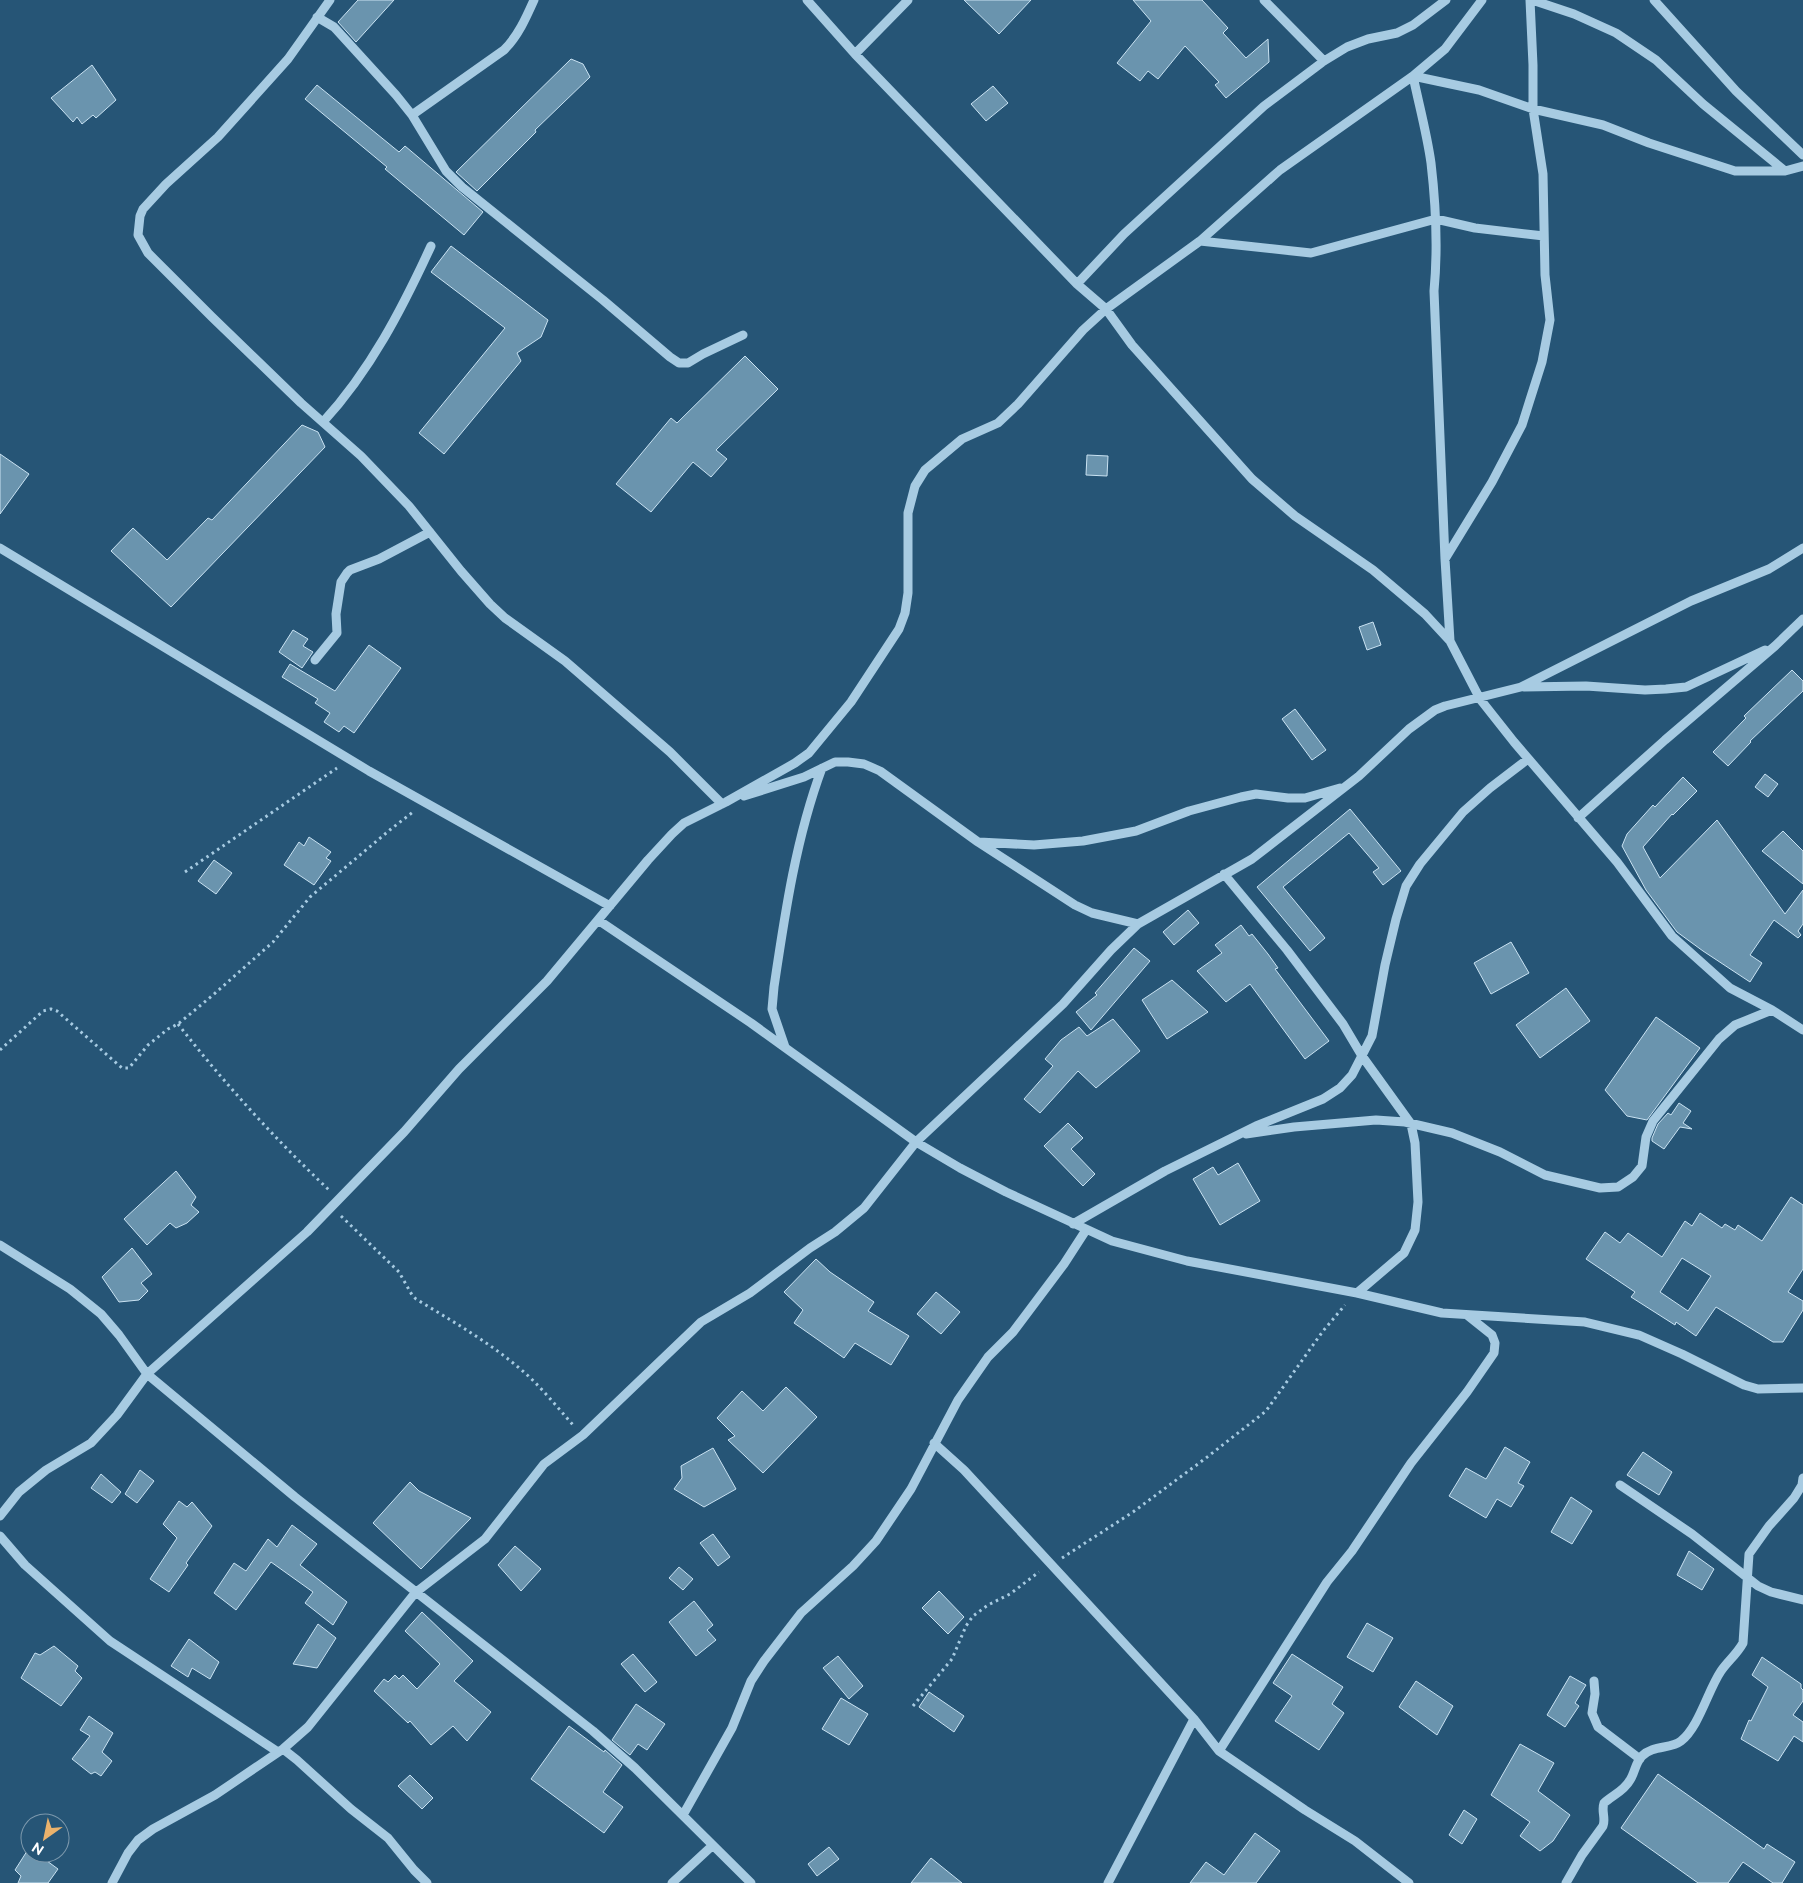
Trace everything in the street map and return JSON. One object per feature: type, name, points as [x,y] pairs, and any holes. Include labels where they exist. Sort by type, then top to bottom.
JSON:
[{"type":"street","points":[[330,0],[288,59],[218,137],[166,184],[143,209],[140,216],[138,235],[148,253],[301,403],[362,456],[409,506],[461,571],[505,618],[565,662],[670,752],[724,803]]},
{"type":"street","points":[[412,115],[504,50],[520,29],[534,0]]},
{"type":"street","points":[[807,0],[855,54],[1077,284],[1106,309],[1132,345],[1252,478],[1295,516],[1373,570],[1425,614],[1450,641],[1480,699],[1528,759],[1617,862],[1672,936],[1730,988],[1772,1010],[1803,1030]]},
{"type":"street","points":[[855,54],[908,0]]},
{"type":"street","points":[[1264,0],[1324,61]]},
{"type":"street","points":[[1077,284],[1124,234],[1264,106],[1324,61],[1347,47],[1368,39],[1396,33],[1446,0]]},
{"type":"street","points":[[0,1516],[26,1486],[46,1470],[91,1443],[117,1414],[147,1374],[307,1232],[404,1132],[459,1069],[546,981],[672,834],[684,823],[724,803],[795,763],[809,753],[851,702],[899,629],[905,613],[908,593],[908,513],[915,486],[925,470],[962,439],[998,422],[1018,404],[1083,330],[1106,309],[1200,241],[1280,170],[1413,76],[1445,49],[1482,0]]},
{"type":"street","points":[[1445,559],[1492,482],[1522,424],[1542,362],[1550,320],[1545,275],[1543,174],[1533,109],[1531,0],[1574,14],[1624,38],[1656,60],[1703,104],[1785,171]]},
{"type":"street","points":[[1654,0],[1736,91],[1803,154]]},
{"type":"street","points":[[317,17],[334,27],[396,95],[412,115],[446,171],[462,187],[603,300],[670,357],[679,363],[688,363],[743,335]]},
{"type":"street","points":[[1413,76],[1479,90],[1533,109],[1604,125],[1650,143],[1735,171],[1785,171],[1803,166]]},
{"type":"street","points":[[1413,76],[1431,162],[1436,219],[1437,264],[1434,291],[1450,641]]},
{"type":"street","points":[[1200,241],[1311,253],[1436,219],[1475,228],[1544,236]]},
{"type":"street","points":[[323,422],[352,389],[369,363],[399,311],[431,246]]},
{"type":"street","points":[[314,660],[337,633],[336,614],[342,582],[347,573],[350,570],[379,559],[430,532]]},
{"type":"street","points":[[0,548],[350,759],[610,906]]},
{"type":"street","points":[[112,1883],[128,1853],[138,1840],[153,1829],[215,1795],[308,1728],[415,1593],[485,1539],[544,1464],[583,1435],[701,1322],[750,1293],[810,1248],[835,1232],[864,1208],[916,1142],[1063,1004],[1111,950],[1138,924],[1252,859],[1345,787],[1409,729],[1435,710],[1521,688],[1691,601],[1768,569],[1803,548]]},
{"type":"street","points":[[1578,818],[1665,740],[1775,646],[1803,619]]},
{"type":"street","points":[[1521,688],[1586,686],[1652,690],[1686,686],[1775,646]]},
{"type":"street","points":[[1072,1224],[1165,1171],[1236,1136],[1323,1099],[1340,1088],[1352,1075],[1372,1036],[1385,964],[1406,886],[1420,864],[1463,812],[1490,788],[1528,759]]},
{"type":"street","points":[[724,803],[804,777],[835,762],[864,764],[880,772],[978,842],[1075,905],[1092,913],[1138,924]]},
{"type":"street","points":[[785,1047],[772,1009],[774,987],[798,851],[812,794],[822,768]]},
{"type":"street","points":[[978,842],[1034,845],[1083,841],[1136,831],[1189,811],[1241,797],[1256,794],[1305,798],[1345,787]]},
{"type":"street","points":[[1224,874],[1287,950],[1343,1024],[1362,1056],[1411,1124],[1415,1143],[1418,1202],[1415,1230],[1404,1253],[1357,1293]]},
{"type":"street","points":[[598,920],[785,1047],[916,1142],[960,1168],[1072,1224],[1112,1241],[1187,1261],[1357,1293],[1442,1313],[1585,1322],[1639,1335],[1682,1354],[1744,1386],[1758,1389],[1803,1388]]},
{"type":"street","points":[[1236,1136],[1294,1127],[1376,1120],[1411,1124],[1452,1133],[1500,1152],[1552,1177],[1600,1188],[1618,1186],[1633,1176],[1642,1166],[1646,1138],[1652,1121],[1719,1038],[1735,1025],[1772,1010]]},
{"type":"street","points":[[683,1815],[732,1728],[751,1681],[764,1661],[801,1613],[854,1566],[876,1541],[910,1489],[958,1400],[988,1357],[1013,1332],[1086,1230]]},
{"type":"street","points":[[0,1245],[70,1289],[101,1314],[120,1335],[147,1374],[295,1497],[593,1731],[683,1815],[751,1883]]},
{"type":"street","points":[[1219,1751],[1327,1582],[1352,1551],[1411,1463],[1467,1392],[1494,1353],[1495,1343],[1492,1335],[1466,1314]]},
{"type":"street","points":[[934,1443],[964,1470],[1194,1719],[1219,1751],[1305,1810],[1355,1841],[1409,1883]]},
{"type":"street","points":[[1566,1883],[1582,1855],[1603,1826],[1605,1821],[1604,1803],[1624,1788],[1631,1780],[1640,1759],[1648,1752],[1677,1743],[1683,1739],[1691,1729],[1722,1671],[1743,1643],[1749,1554],[1769,1526],[1794,1498],[1802,1485],[1803,1478]]},
{"type":"street","points":[[1620,1485],[1692,1534],[1748,1579],[1770,1592],[1803,1600]]},
{"type":"street","points":[[0,1536],[25,1565],[68,1606],[110,1641],[297,1760],[351,1809],[388,1838],[426,1883]]},
{"type":"street","points":[[1594,1681],[1595,1694],[1592,1713],[1598,1727],[1640,1759]]},
{"type":"street","points":[[1108,1883],[1194,1719]]},
{"type":"street","points":[[672,1883],[713,1844]]},
{"type":"path","points":[[185,872],[350,759]]},
{"type":"path","points":[[0,1050],[43,1011],[51,1009],[57,1011],[122,1068],[127,1069],[148,1045],[168,1029],[178,1024],[273,942],[310,897],[391,829],[426,803]]},
{"type":"path","points":[[178,1024],[254,1115],[338,1199]]},
{"type":"path","points":[[331,1207],[399,1272],[416,1300],[476,1335],[520,1369],[583,1435]]},
{"type":"path","points":[[913,1706],[952,1659],[966,1626],[973,1616],[988,1605],[1010,1594],[1050,1564],[1133,1512],[1266,1411],[1323,1331],[1357,1293]]},
{"type":"building","points":[[358,0],[394,0],[356,42],[338,22]]},
{"type":"building","points":[[964,0],[1031,0],[999,34]]},
{"type":"building","points":[[1133,0],[1202,0],[1228,28],[1223,33],[1246,58],[1268,39],[1269,62],[1226,98],[1215,85],[1219,82],[1185,46],[1158,79],[1148,71],[1140,81],[1117,63],[1151,21]]},
{"type":"building","points":[[571,59],[583,64],[590,77],[535,130],[536,132],[477,191],[456,172]]},
{"type":"building","points":[[92,65],[116,100],[96,118],[93,115],[82,124],[77,117],[73,122],[51,98]]},
{"type":"building","points":[[317,85],[399,152],[405,146],[483,212],[464,235],[385,169],[387,167],[305,99]]},
{"type":"building","points":[[993,86],[1008,103],[986,121],[971,104]]},
{"type":"building","points":[[451,246],[548,320],[541,337],[517,353],[521,361],[444,454],[419,433],[505,328],[431,272]]},
{"type":"building","points":[[745,356],[778,389],[716,450],[727,459],[711,477],[693,462],[651,512],[616,484],[671,418],[677,423]]},
{"type":"building","points":[[302,425],[318,432],[325,447],[171,607],[111,551],[133,528],[167,560],[208,518],[212,520]]},
{"type":"building","points":[[0,454],[29,474],[0,514]]},
{"type":"building","points":[[1087,455],[1108,456],[1107,476],[1086,475]]},
{"type":"building","points":[[1373,622],[1381,645],[1367,650],[1359,627]]},
{"type":"building","points":[[293,630],[308,639],[303,646],[313,652],[302,668],[279,652]]},
{"type":"building","points":[[369,645],[401,668],[354,733],[344,726],[339,732],[324,722],[330,713],[315,703],[318,699],[282,677],[290,664],[335,691]]},
{"type":"building","points":[[1792,670],[1803,681],[1803,691],[1750,741],[1728,766],[1713,752],[1746,718],[1744,716]]},
{"type":"building","points":[[1295,709],[1326,750],[1312,760],[1282,719]]},
{"type":"building","points":[[1765,774],[1778,784],[1768,797],[1755,787]]},
{"type":"building","points":[[1683,777],[1697,791],[1672,814],[1643,847],[1660,878],[1717,820],[1785,914],[1803,890],[1803,924],[1798,931],[1801,935],[1798,938],[1774,920],[1750,955],[1762,963],[1750,982],[1677,932],[1646,890],[1622,846],[1627,834],[1653,805],[1655,807]]},
{"type":"building","points":[[1350,809],[1401,871],[1383,885],[1373,872],[1379,868],[1349,833],[1283,887],[1325,938],[1310,951],[1257,887]]},
{"type":"building","points":[[1783,831],[1803,851],[1803,884],[1762,851]]},
{"type":"building","points":[[309,837],[331,852],[326,858],[331,861],[314,885],[284,865],[299,842],[304,846]]},
{"type":"building","points":[[214,860],[232,873],[216,894],[198,881]]},
{"type":"building","points":[[1188,910],[1199,923],[1174,945],[1163,932]]},
{"type":"building","points":[[1241,925],[1249,936],[1252,934],[1268,954],[1278,968],[1275,969],[1329,1041],[1305,1059],[1250,984],[1226,1002],[1197,971],[1222,953],[1215,945]]},
{"type":"building","points":[[1511,942],[1529,973],[1491,994],[1474,963]]},
{"type":"building","points":[[1134,948],[1150,961],[1091,1030],[1076,1012],[1097,995],[1095,993]]},
{"type":"building","points":[[1172,980],[1208,1012],[1167,1039],[1142,1000]]},
{"type":"building","points":[[1566,988],[1590,1021],[1540,1058],[1516,1025]]},
{"type":"building","points":[[1656,1017],[1700,1048],[1647,1120],[1627,1116],[1605,1090]]},
{"type":"building","points":[[1113,1019],[1140,1051],[1096,1088],[1078,1071],[1040,1113],[1024,1099],[1053,1066],[1045,1059],[1061,1040],[1079,1027],[1087,1036]]},
{"type":"building","points":[[1679,1103],[1691,1111],[1683,1123],[1692,1129],[1680,1127],[1664,1149],[1652,1141],[1652,1138],[1658,1124],[1668,1113],[1671,1115]]},
{"type":"building","points":[[1068,1123],[1083,1138],[1071,1149],[1095,1174],[1083,1186],[1044,1146]]},
{"type":"building","points":[[1238,1163],[1260,1201],[1220,1225],[1193,1179],[1213,1167],[1218,1175]]},
{"type":"building","points":[[176,1171],[196,1197],[191,1205],[199,1212],[187,1223],[176,1228],[170,1223],[147,1245],[124,1219]]},
{"type":"building","points":[[1791,1197],[1803,1205],[1803,1269],[1788,1292],[1803,1301],[1803,1310],[1783,1342],[1773,1342],[1716,1307],[1696,1336],[1676,1322],[1675,1325],[1631,1297],[1635,1292],[1586,1259],[1605,1232],[1620,1243],[1628,1233],[1662,1257],[1685,1221],[1692,1226],[1700,1213],[1722,1228],[1725,1224],[1735,1230],[1738,1225],[1762,1241]],"holes":[[[1682,1258],[1711,1276],[1688,1311],[1660,1292]]]},
{"type":"building","points":[[132,1248],[152,1274],[141,1283],[148,1291],[139,1300],[119,1302],[102,1277]]},
{"type":"building","points":[[816,1259],[830,1272],[874,1302],[868,1311],[909,1336],[891,1365],[855,1343],[844,1358],[794,1323],[803,1310],[784,1292]]},
{"type":"building","points":[[936,1292],[960,1312],[941,1334],[917,1314]]},
{"type":"building","points":[[786,1387],[817,1417],[763,1473],[728,1440],[735,1436],[717,1418],[742,1391],[763,1411]]},
{"type":"building","points":[[1505,1447],[1530,1462],[1518,1483],[1524,1486],[1511,1507],[1497,1499],[1486,1518],[1449,1496],[1466,1468],[1486,1479]]},
{"type":"building","points":[[713,1448],[736,1489],[704,1507],[674,1489],[682,1478],[681,1466]]},
{"type":"building","points":[[1643,1452],[1672,1472],[1659,1495],[1627,1475]]},
{"type":"building","points":[[140,1470],[154,1481],[137,1503],[125,1494]]},
{"type":"building","points":[[101,1474],[121,1492],[112,1503],[91,1488]]},
{"type":"building","points":[[410,1482],[419,1491],[471,1518],[421,1569],[373,1523]]},
{"type":"building","points":[[1571,1497],[1592,1511],[1572,1544],[1551,1532]]},
{"type":"building","points":[[179,1501],[187,1507],[192,1502],[212,1526],[186,1563],[188,1565],[169,1592],[150,1579],[177,1538],[163,1524]]},
{"type":"building","points":[[292,1525],[317,1544],[300,1565],[347,1602],[333,1625],[305,1603],[313,1592],[271,1562],[236,1610],[214,1593],[234,1563],[246,1571],[268,1539],[277,1547]]},
{"type":"building","points":[[713,1534],[730,1557],[718,1566],[700,1543]]},
{"type":"building","points":[[515,1546],[541,1569],[521,1591],[498,1565]]},
{"type":"building","points":[[1689,1551],[1714,1569],[1702,1590],[1677,1575]]},
{"type":"building","points":[[679,1567],[693,1579],[683,1590],[669,1578]]},
{"type":"building","points":[[939,1591],[964,1617],[948,1634],[922,1608]]},
{"type":"building","points":[[694,1601],[713,1625],[707,1630],[716,1640],[696,1656],[669,1622]]},
{"type":"building","points":[[422,1612],[473,1661],[454,1681],[491,1712],[467,1741],[453,1726],[431,1745],[410,1721],[408,1723],[374,1691],[384,1679],[388,1682],[395,1675],[399,1679],[403,1675],[417,1689],[440,1664],[405,1631]]},
{"type":"building","points":[[1367,1623],[1393,1638],[1373,1672],[1347,1657]]},
{"type":"building","points":[[318,1624],[336,1638],[317,1668],[293,1664]]},
{"type":"building","points":[[189,1639],[219,1662],[210,1679],[192,1668],[188,1677],[171,1666]]},
{"type":"building","points":[[54,1646],[78,1666],[75,1671],[82,1678],[61,1706],[21,1678],[35,1653],[40,1655]]},
{"type":"building","points":[[633,1654],[657,1682],[645,1692],[621,1664]]},
{"type":"building","points":[[1292,1654],[1343,1687],[1332,1704],[1344,1713],[1319,1750],[1275,1721],[1292,1696],[1273,1683]]},
{"type":"building","points":[[838,1656],[863,1686],[849,1699],[823,1668]]},
{"type":"building","points":[[1762,1657],[1801,1684],[1803,1690],[1803,1701],[1793,1715],[1803,1722],[1803,1742],[1794,1736],[1778,1761],[1741,1739],[1749,1720],[1751,1721],[1768,1687],[1752,1675]]},
{"type":"building","points":[[1570,1676],[1586,1685],[1575,1703],[1579,1706],[1565,1727],[1547,1715]]},
{"type":"building","points":[[1416,1681],[1453,1706],[1437,1735],[1399,1707]]},
{"type":"building","points":[[929,1692],[964,1716],[954,1732],[919,1707]]},
{"type":"building","points":[[841,1698],[868,1714],[849,1745],[822,1729]]},
{"type":"building","points":[[636,1704],[665,1724],[647,1750],[638,1744],[630,1755],[612,1740]]},
{"type":"building","points":[[89,1716],[113,1733],[102,1752],[112,1761],[101,1776],[95,1772],[91,1774],[72,1759],[90,1736],[80,1730]]},
{"type":"building","points":[[569,1726],[604,1752],[605,1750],[622,1765],[603,1792],[623,1807],[604,1833],[531,1779]]},
{"type":"building","points":[[1520,1744],[1554,1763],[1538,1791],[1570,1815],[1553,1841],[1540,1851],[1520,1836],[1530,1822],[1491,1795]]},
{"type":"building","points":[[1658,1774],[1764,1849],[1767,1844],[1795,1862],[1782,1883],[1773,1883],[1743,1862],[1728,1883],[1698,1883],[1621,1828]]},
{"type":"building","points":[[410,1775],[433,1798],[422,1809],[398,1786]]},
{"type":"building","points":[[1464,1810],[1477,1819],[1462,1844],[1449,1835]]},
{"type":"building","points":[[1255,1833],[1280,1851],[1256,1883],[1190,1883],[1206,1862],[1224,1875]]},
{"type":"building","points":[[829,1847],[839,1859],[817,1876],[808,1864]]},
{"type":"building","points":[[931,1858],[962,1883],[911,1883]]},
{"type":"building","points":[[20,1862],[50,1863],[58,1869],[48,1883],[18,1883],[21,1876],[15,1870]]}]
